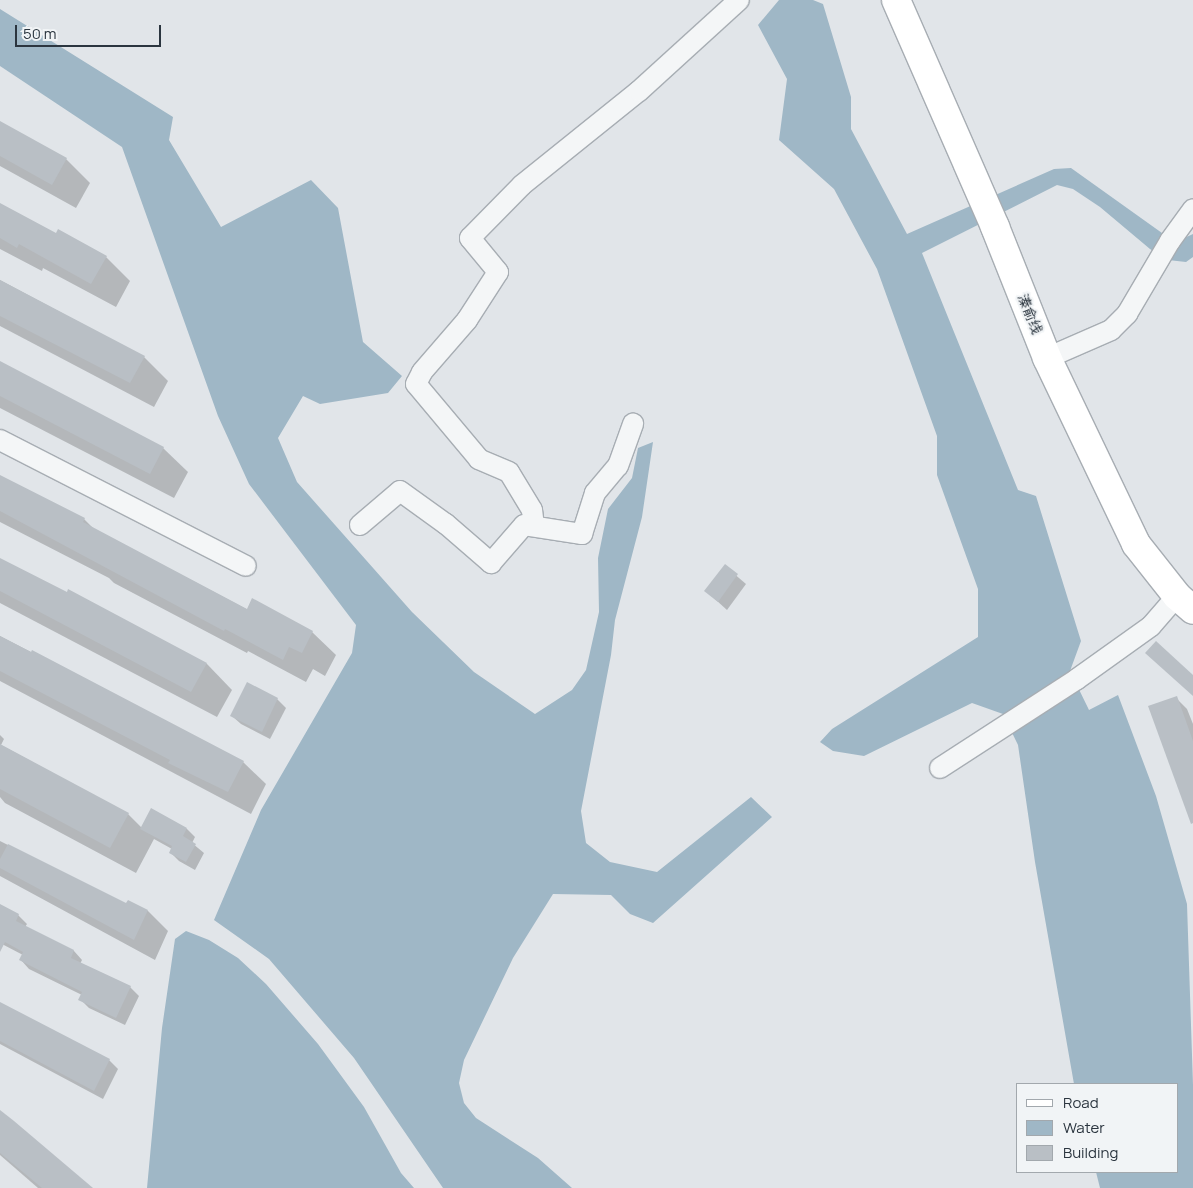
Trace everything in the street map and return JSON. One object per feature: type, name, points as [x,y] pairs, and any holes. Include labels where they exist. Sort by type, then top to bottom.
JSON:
[{"type":"main road","name":"溱俞线","points":[[896,0],[995,227],[1047,358],[1136,544],[1185,603]]},
{"type":"street","points":[[534,526],[532,510],[509,472],[479,459],[416,384],[422,372],[467,320],[498,272],[470,238],[522,185],[638,91],[740,0]]},
{"type":"street","points":[[1047,358],[1111,330],[1127,314],[1170,241],[1193,209]]},
{"type":"street","points":[[360,525],[400,491],[446,524],[491,563],[524,525],[582,534],[595,493],[618,466],[633,424]]},
{"type":"street","points":[[0,440],[246,566]]},
{"type":"street","points":[[940,768],[1077,680],[1185,603]]},
{"type":"water","points":[[779,0],[813,0],[823,4],[851,97],[851,129],[907,234],[1054,169],[1071,168],[1162,233],[1180,240],[1193,234],[1193,257],[1186,262],[1168,260],[1150,249],[1100,207],[1073,189],[1057,185],[922,253],[1018,490],[1036,496],[1081,641],[1070,671],[1089,710],[1118,695],[1156,796],[1187,904],[1193,1085],[1193,1188],[1100,1188],[1096,1173],[1178,1173],[1178,1083],[1074,1083],[1035,862],[1018,745],[1003,714],[972,703],[864,756],[833,751],[820,742],[832,729],[978,637],[978,589],[937,475],[937,436],[877,269],[834,189],[779,140],[787,79],[758,25]]},
{"type":"water","points":[[0,9],[173,117],[169,140],[221,227],[311,180],[338,208],[363,342],[402,376],[388,393],[320,404],[303,396],[278,438],[297,482],[412,612],[474,672],[535,714],[572,690],[586,670],[599,612],[598,558],[608,509],[632,478],[638,448],[653,442],[642,517],[615,620],[611,655],[581,811],[586,843],[610,862],[657,872],[751,797],[772,817],[653,923],[630,914],[611,895],[553,894],[513,958],[464,1060],[459,1083],[464,1103],[476,1118],[538,1158],[572,1188],[443,1188],[354,1058],[269,959],[214,920],[261,810],[352,653],[356,625],[249,484],[218,416],[122,147],[0,66]]},
{"type":"water","points":[[186,931],[209,940],[238,958],[266,984],[318,1044],[364,1107],[401,1173],[414,1188],[147,1188],[162,1028],[175,939]]},
{"type":"building","points":[[0,121],[67,158],[52,185],[0,156]]},
{"type":"building","points":[[0,203],[56,233],[58,229],[107,256],[91,284],[19,244],[17,248],[0,238]]},
{"type":"building","points":[[0,280],[145,356],[130,383],[0,316]]},
{"type":"building","points":[[0,361],[164,447],[150,474],[0,396]]},
{"type":"building","points":[[0,475],[85,518],[83,522],[247,609],[252,598],[313,631],[302,653],[289,647],[283,660],[225,629],[224,631],[0,511]]},
{"type":"building","points":[[0,558],[67,592],[68,589],[207,663],[191,692],[0,591]]},
{"type":"building","points":[[725,564],[738,574],[718,602],[704,591]]},
{"type":"building","points":[[0,636],[31,652],[32,650],[244,761],[228,792],[168,763],[170,760],[0,671]]},
{"type":"building","points":[[1156,641],[1193,675],[1193,696],[1145,653]]},
{"type":"building","points":[[247,682],[278,698],[262,732],[230,716]]},
{"type":"building","points":[[1177,696],[1193,741],[1193,823],[1191,824],[1148,706]]},
{"type":"building","points":[[0,744],[129,813],[110,848],[0,789]]},
{"type":"building","points":[[151,808],[187,828],[183,836],[196,844],[186,862],[169,853],[172,846],[140,829]]},
{"type":"building","points":[[8,844],[126,903],[128,900],[148,910],[134,940],[0,868],[0,859]]},
{"type":"building","points":[[0,904],[19,914],[16,921],[74,950],[71,958],[131,986],[116,1018],[78,1000],[82,992],[19,960],[23,952],[5,942],[0,952]]},
{"type":"building","points":[[0,1002],[110,1059],[94,1091],[0,1041]]},
{"type":"building","points":[[0,1110],[93,1188],[42,1188],[0,1153]]}]
